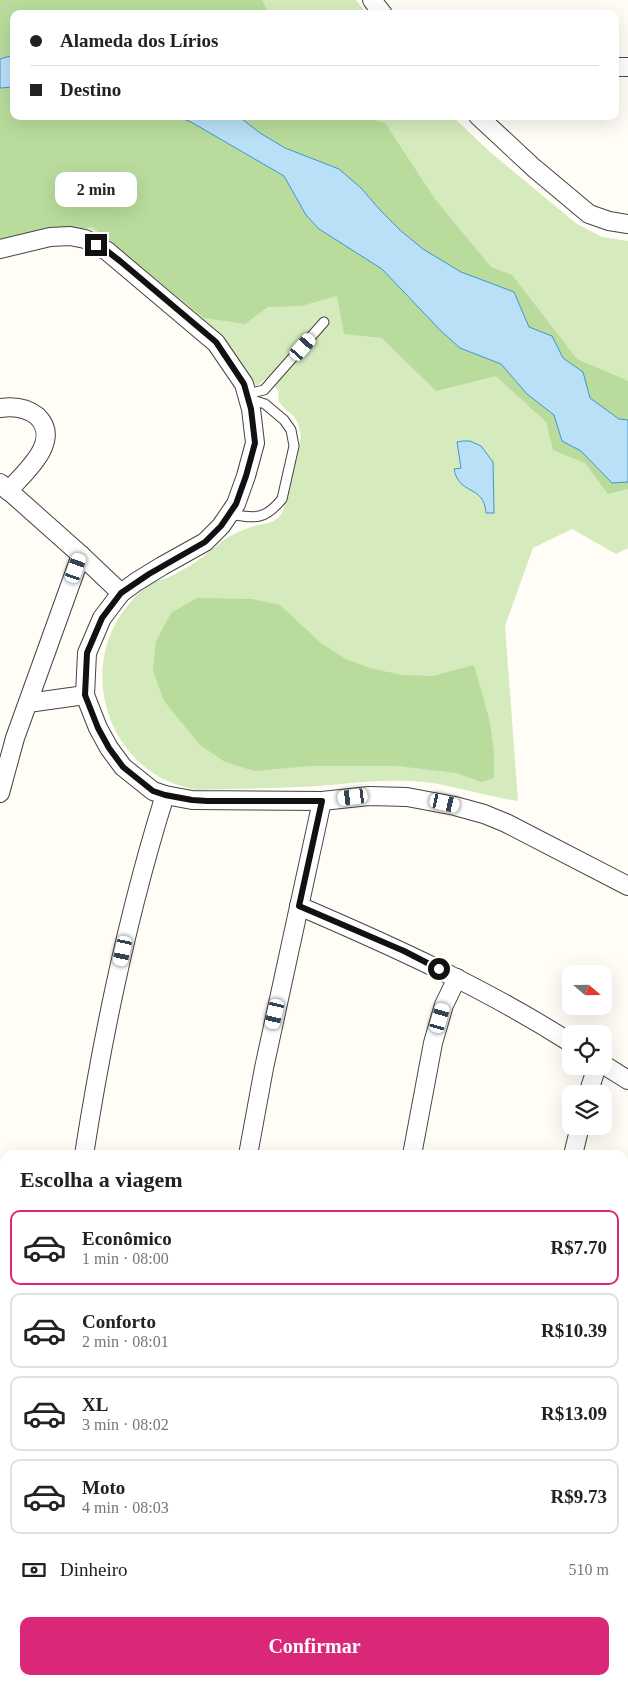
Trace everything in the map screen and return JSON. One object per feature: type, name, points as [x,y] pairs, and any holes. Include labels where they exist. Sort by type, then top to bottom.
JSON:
[{"type":"street","points":[[372,0],[380,10]]},
{"type":"street","points":[[482,120],[534,168],[589,214],[609,221],[628,224]]},
{"type":"street","points":[[0,249],[50,236],[70,236],[85,239],[107,251],[216,342],[244,384],[251,409],[255,443],[236,504],[221,526],[205,542],[149,574],[121,593],[102,618],[87,653],[85,695],[98,728],[109,748],[123,767],[153,791],[192,800],[322,801],[369,796],[408,797],[434,801],[484,814],[524,832],[628,886]]},
{"type":"street","points":[[0,408],[10,406],[22,408],[32,413],[45,428],[46,438],[40,454],[4,487],[121,593]]},
{"type":"street","points":[[0,792],[15,738],[81,555]]},
{"type":"street","points":[[28,703],[85,695]]},
{"type":"street","points":[[85,1150],[110,1010],[130,917],[149,845],[165,795]]},
{"type":"street","points":[[249,1150],[264,1068],[322,801]]},
{"type":"street","points":[[299,906],[404,951],[497,998],[562,1038]]},
{"type":"street","points":[[413,1150],[433,1043],[444,1005],[457,978]]},
{"type":"street","points":[[612,1070],[628,1080]]},
{"type":"street","points":[[574,1150],[578,1135]]},
{"type":"lane","points":[[248,397],[264,390],[324,322]]},
{"type":"lane","points":[[229,514],[260,517],[276,506],[282,499],[294,446],[291,430],[284,420],[265,404],[248,397]]},
{"type":"green space","points":[[0,0],[356,0],[364,10],[10,10],[10,120],[456,120],[490,152],[577,224],[602,237],[628,241],[628,548],[616,554],[572,529],[533,548],[505,626],[518,801],[437,784],[413,781],[196,790],[158,776],[134,757],[120,738],[109,717],[104,694],[103,670],[106,646],[116,624],[134,598],[151,584],[190,566],[234,534],[270,523],[278,518],[283,511],[301,434],[295,418],[280,403],[279,391],[265,379],[258,385],[252,385],[186,310],[140,267],[88,232],[0,242]]},
{"type":"green space","points":[[0,0],[262,0],[267,10],[10,10],[10,120],[374,120],[385,123],[435,199],[491,267],[512,275],[577,359],[628,381],[628,489],[608,494],[585,463],[553,450],[546,422],[496,376],[436,391],[382,338],[344,334],[337,296],[301,306],[268,307],[245,324],[204,318],[92,227],[0,242]]},
{"type":"green space","points":[[197,598],[252,599],[280,605],[322,644],[346,659],[373,669],[403,675],[433,676],[474,665],[490,722],[494,752],[494,778],[482,782],[456,773],[397,766],[310,766],[254,771],[225,762],[200,745],[164,701],[153,671],[156,641],[171,613]]},
{"type":"water","points":[[10,56],[10,87],[0,88],[0,59]]},
{"type":"water","points":[[186,120],[243,120],[285,148],[339,169],[361,188],[401,231],[423,249],[461,272],[514,292],[529,327],[552,336],[563,358],[583,372],[590,398],[619,419],[628,420],[628,482],[612,483],[581,451],[562,441],[554,415],[527,394],[501,364],[460,348],[441,331],[382,269],[319,229],[306,215],[284,176]]},
{"type":"water","points":[[470,441],[481,446],[493,462],[494,513],[486,513],[481,498],[461,483],[457,477],[454,469],[461,468],[457,442]]},
{"type":"route","points":[[96,245],[120,261],[216,342],[244,384],[251,409],[255,443],[236,504],[221,526],[205,542],[162,566],[121,593],[102,618],[87,653],[85,695],[98,728],[109,748],[123,767],[153,791],[165,795],[207,801],[322,801],[299,906],[404,951],[439,969]]}]
